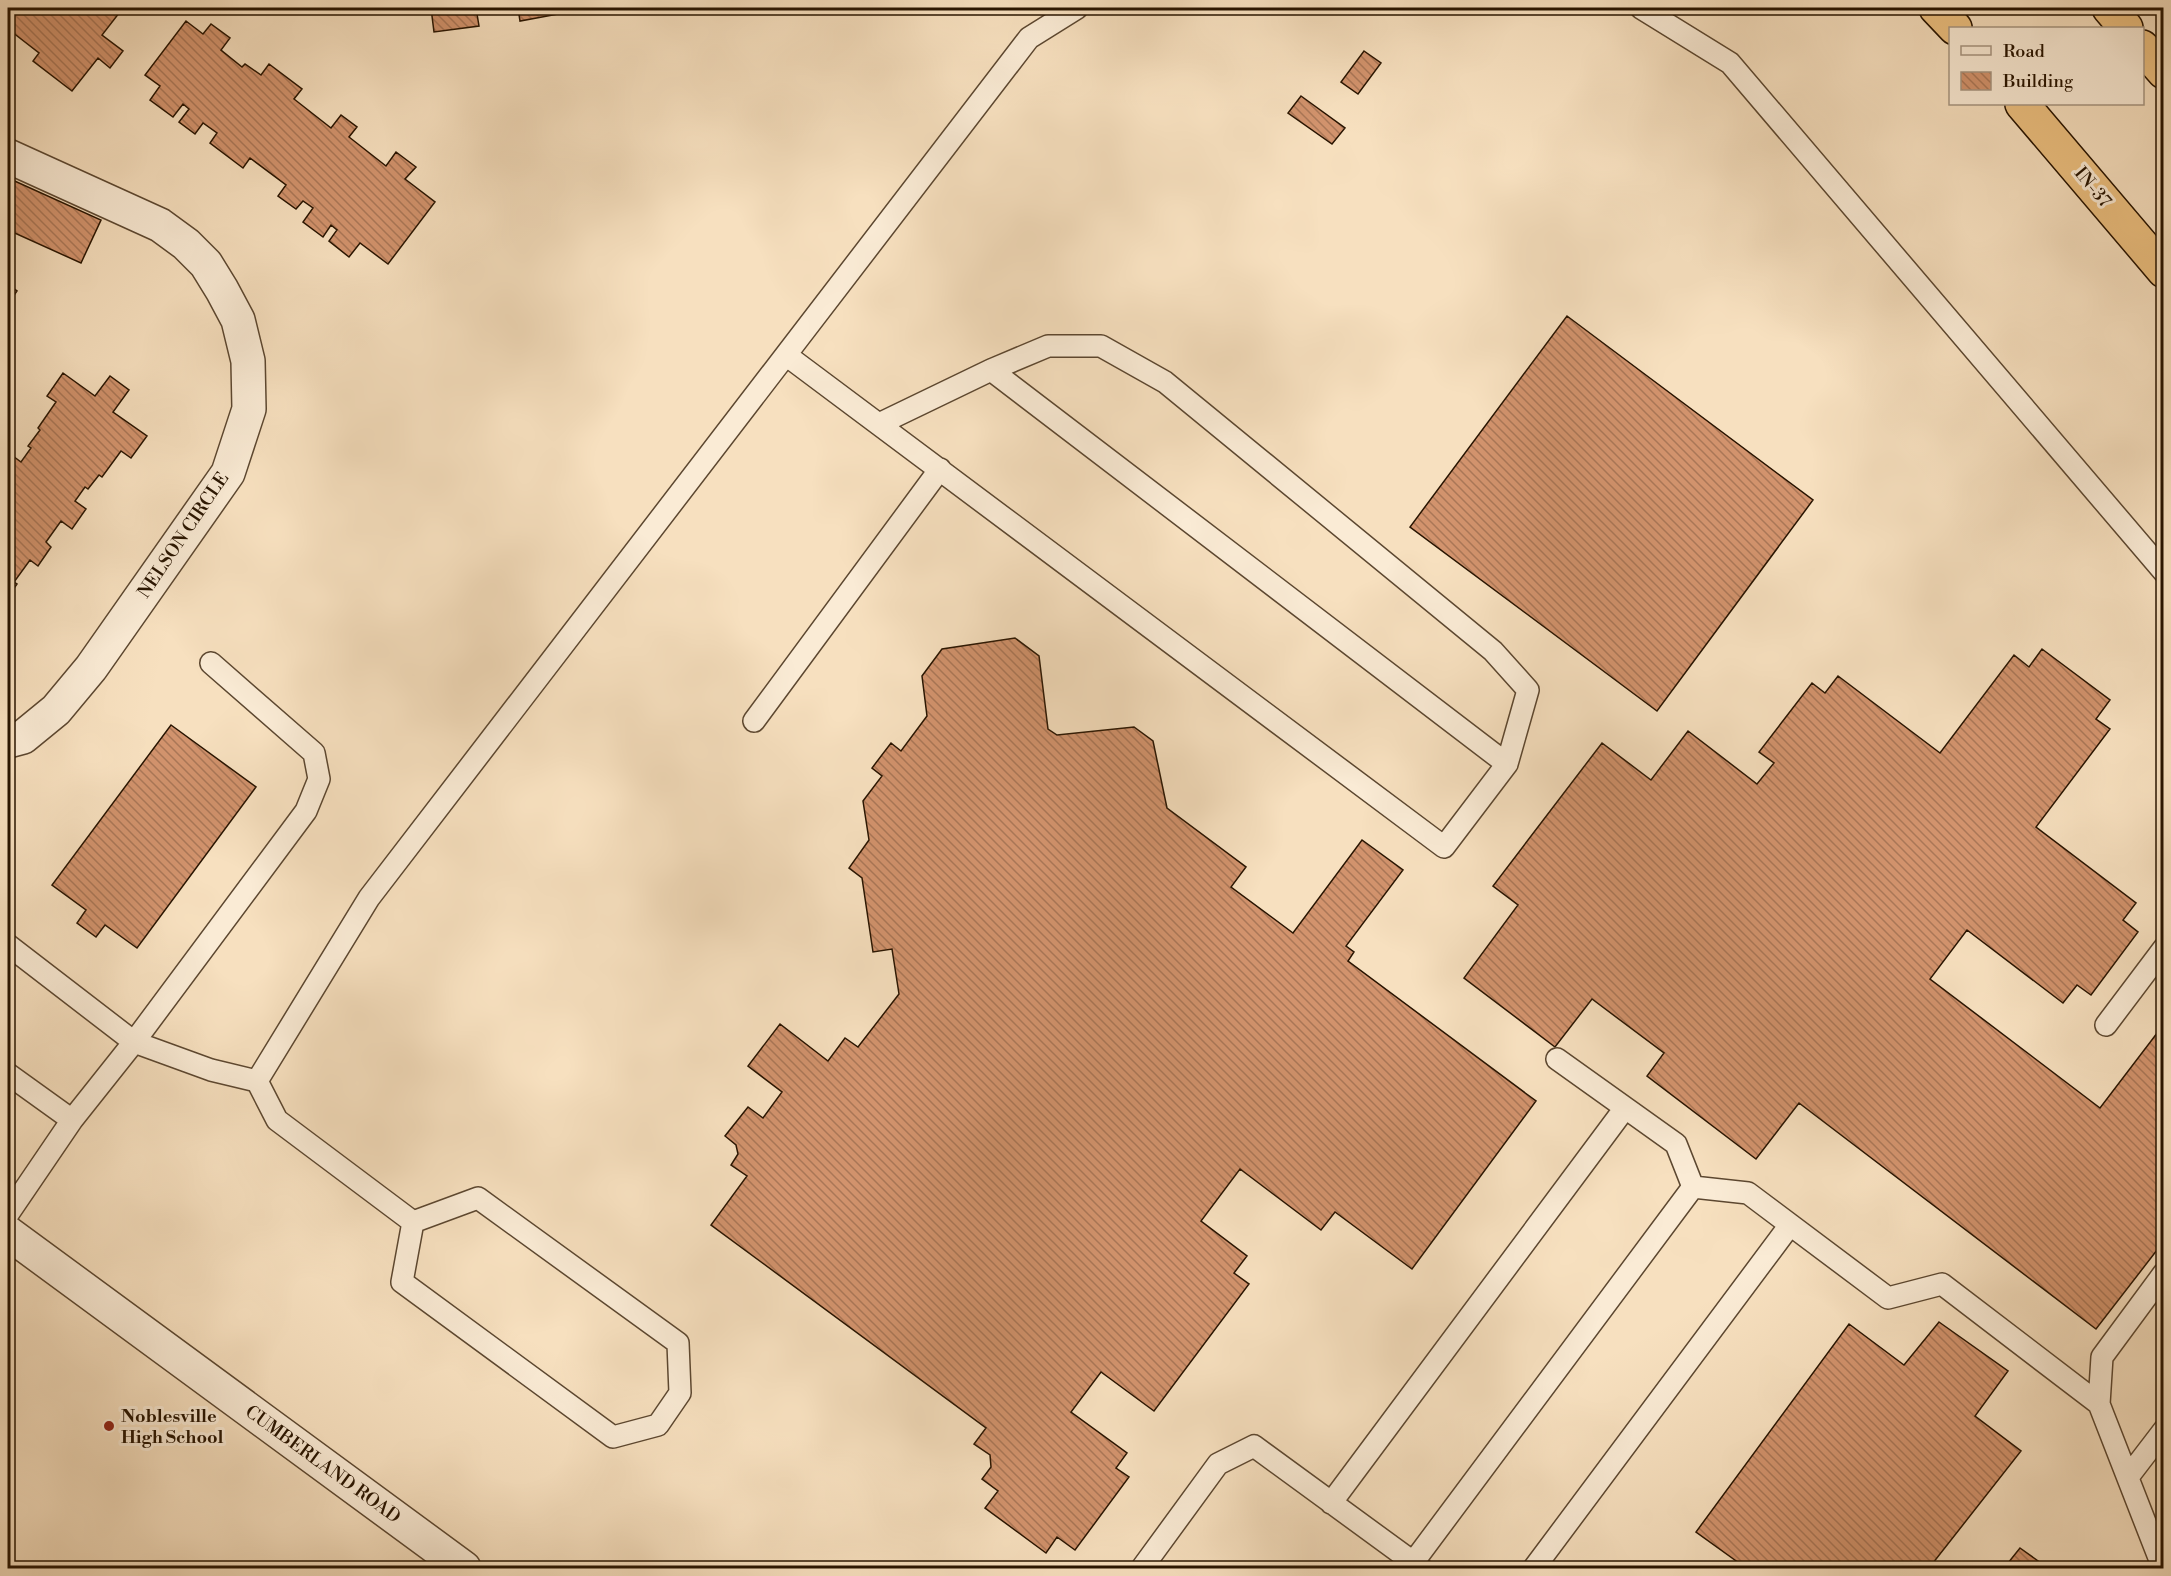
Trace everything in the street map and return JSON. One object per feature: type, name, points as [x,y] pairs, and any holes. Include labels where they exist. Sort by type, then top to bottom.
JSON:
[{"type":"highway","points":[[1936,8],[1954,27]]},
{"type":"highway","points":[[2109,8],[2125,27]]},
{"type":"highway","points":[[2144,49],[2163,72]]},
{"type":"highway","name":"IN-37","points":[[2023,105],[2163,271]]},
{"type":"street","name":"NELSON CIRCLE","points":[[8,156],[160,225],[186,243],[206,264],[238,320],[248,361],[249,409],[228,473],[91,668],[56,710],[23,736],[8,741]]},
{"type":"street","name":"CUMBERLAND ROAD","points":[[8,1233],[464,1569]]},
{"type":"lane","points":[[257,1082],[369,898],[1029,38],[1050,14],[1077,8]]},
{"type":"lane","points":[[1641,8],[1730,63],[2163,572]]},
{"type":"lane","points":[[786,355],[1444,847],[1507,764],[1528,690],[1493,651],[1165,382],[1101,346],[1048,346],[991,370],[879,424]]},
{"type":"lane","points":[[991,370],[1507,764]]},
{"type":"lane","points":[[754,721],[940,469]]},
{"type":"lane","points":[[8,1215],[72,1120],[134,1042],[306,811],[319,779],[314,753],[211,663]]},
{"type":"lane","points":[[8,945],[134,1042],[211,1070],[257,1082],[277,1120],[413,1222]]},
{"type":"lane","points":[[2106,1025],[2163,948]]},
{"type":"lane","points":[[1557,1059],[1676,1144],[1693,1187]]},
{"type":"lane","points":[[8,1074],[72,1120]]},
{"type":"lane","points":[[1331,1503],[1626,1108]]},
{"type":"lane","points":[[1693,1187],[1748,1193],[1888,1298],[1942,1284],[2099,1404]]},
{"type":"lane","points":[[1142,1569],[1218,1464],[1254,1446],[1414,1567],[1693,1187]]},
{"type":"lane","points":[[478,1198],[678,1343],[680,1393],[658,1425],[613,1437],[402,1282],[413,1222],[478,1198]]},
{"type":"lane","points":[[1534,1569],[1790,1225]]},
{"type":"lane","points":[[2163,1273],[2102,1357],[2099,1404],[2163,1569]]},
{"type":"lane","points":[[2128,1477],[2163,1430]]},
{"type":"building","points":[[8,8],[123,8],[102,35],[123,51],[110,68],[98,58],[72,91],[33,61],[39,53],[12,32],[14,30],[8,25]]},
{"type":"building","points":[[431,8],[476,8],[479,26],[434,32]]},
{"type":"building","points":[[518,8],[563,8],[564,13],[520,21]]},
{"type":"building","points":[[186,21],[203,34],[211,24],[230,38],[221,50],[242,67],[245,64],[261,75],[269,64],[302,89],[294,99],[331,128],[341,115],[357,127],[349,137],[386,166],[396,152],[416,167],[405,179],[435,202],[388,264],[360,243],[349,257],[329,241],[337,230],[331,225],[323,237],[303,222],[313,208],[303,201],[296,209],[278,196],[286,185],[250,158],[243,168],[210,143],[217,133],[203,123],[195,134],[179,122],[189,109],[183,104],[173,117],[150,100],[160,86],[145,75]]},
{"type":"building","points":[[1364,51],[1381,63],[1358,94],[1341,82]]},
{"type":"building","points":[[1301,96],[1345,128],[1332,144],[1288,113]]},
{"type":"building","points":[[8,178],[101,220],[81,263],[8,230]]},
{"type":"building","points":[[8,284],[17,291],[8,304]]},
{"type":"building","points":[[1567,316],[1813,500],[1657,711],[1410,527]]},
{"type":"building","points":[[63,373],[95,396],[110,376],[129,390],[113,412],[147,436],[131,458],[121,451],[102,477],[99,475],[88,489],[85,487],[75,501],[86,509],[72,529],[61,521],[46,542],[51,547],[38,566],[30,560],[14,582],[17,584],[8,597],[8,458],[10,454],[21,462],[31,448],[28,446],[56,402],[47,396]]},
{"type":"building","points":[[1015,638],[1039,656],[1048,729],[1057,735],[1134,727],[1153,741],[1167,808],[1246,867],[1231,887],[1293,933],[1362,840],[1403,870],[1346,946],[1354,952],[1348,961],[1536,1101],[1412,1269],[1335,1212],[1321,1230],[1240,1169],[1201,1221],[1247,1256],[1234,1273],[1249,1284],[1154,1411],[1101,1372],[1071,1412],[1127,1453],[1116,1468],[1129,1477],[1075,1550],[1057,1537],[1046,1553],[985,1508],[998,1491],[982,1479],[991,1467],[990,1455],[974,1444],[986,1428],[711,1225],[747,1176],[731,1165],[738,1154],[736,1145],[725,1136],[748,1107],[763,1118],[782,1092],[748,1066],[780,1024],[828,1061],[845,1038],[858,1047],[899,994],[892,949],[873,952],[862,878],[849,868],[869,840],[863,801],[882,776],[872,768],[891,743],[901,751],[927,716],[922,676],[942,649]]},
{"type":"building","points":[[2042,649],[2110,700],[2096,719],[2110,729],[2036,827],[2136,903],[2123,920],[2138,932],[2091,995],[2077,985],[2063,1003],[1967,930],[1930,979],[2100,1108],[2164,1024],[2164,1241],[2096,1329],[1799,1103],[1756,1159],[1647,1076],[1664,1053],[1592,999],[1555,1047],[1464,978],[1518,905],[1493,886],[1602,743],[1651,780],[1688,731],[1757,784],[1774,763],[1759,752],[1812,683],[1825,693],[1838,676],[1940,753],[2014,655],[2029,667]]},
{"type":"building","points":[[171,725],[256,787],[137,948],[105,925],[96,937],[77,923],[86,910],[52,885]]},
{"type":"building","points":[[1939,1322],[2008,1371],[1975,1416],[2021,1451],[1929,1568],[1746,1568],[1696,1532],[1849,1324],[1904,1365]]},
{"type":"building","points":[[2020,1548],[2048,1568],[2004,1568]]},
{"type":"place","name":"Noblesville High School","points":[[109,1426]]}]
